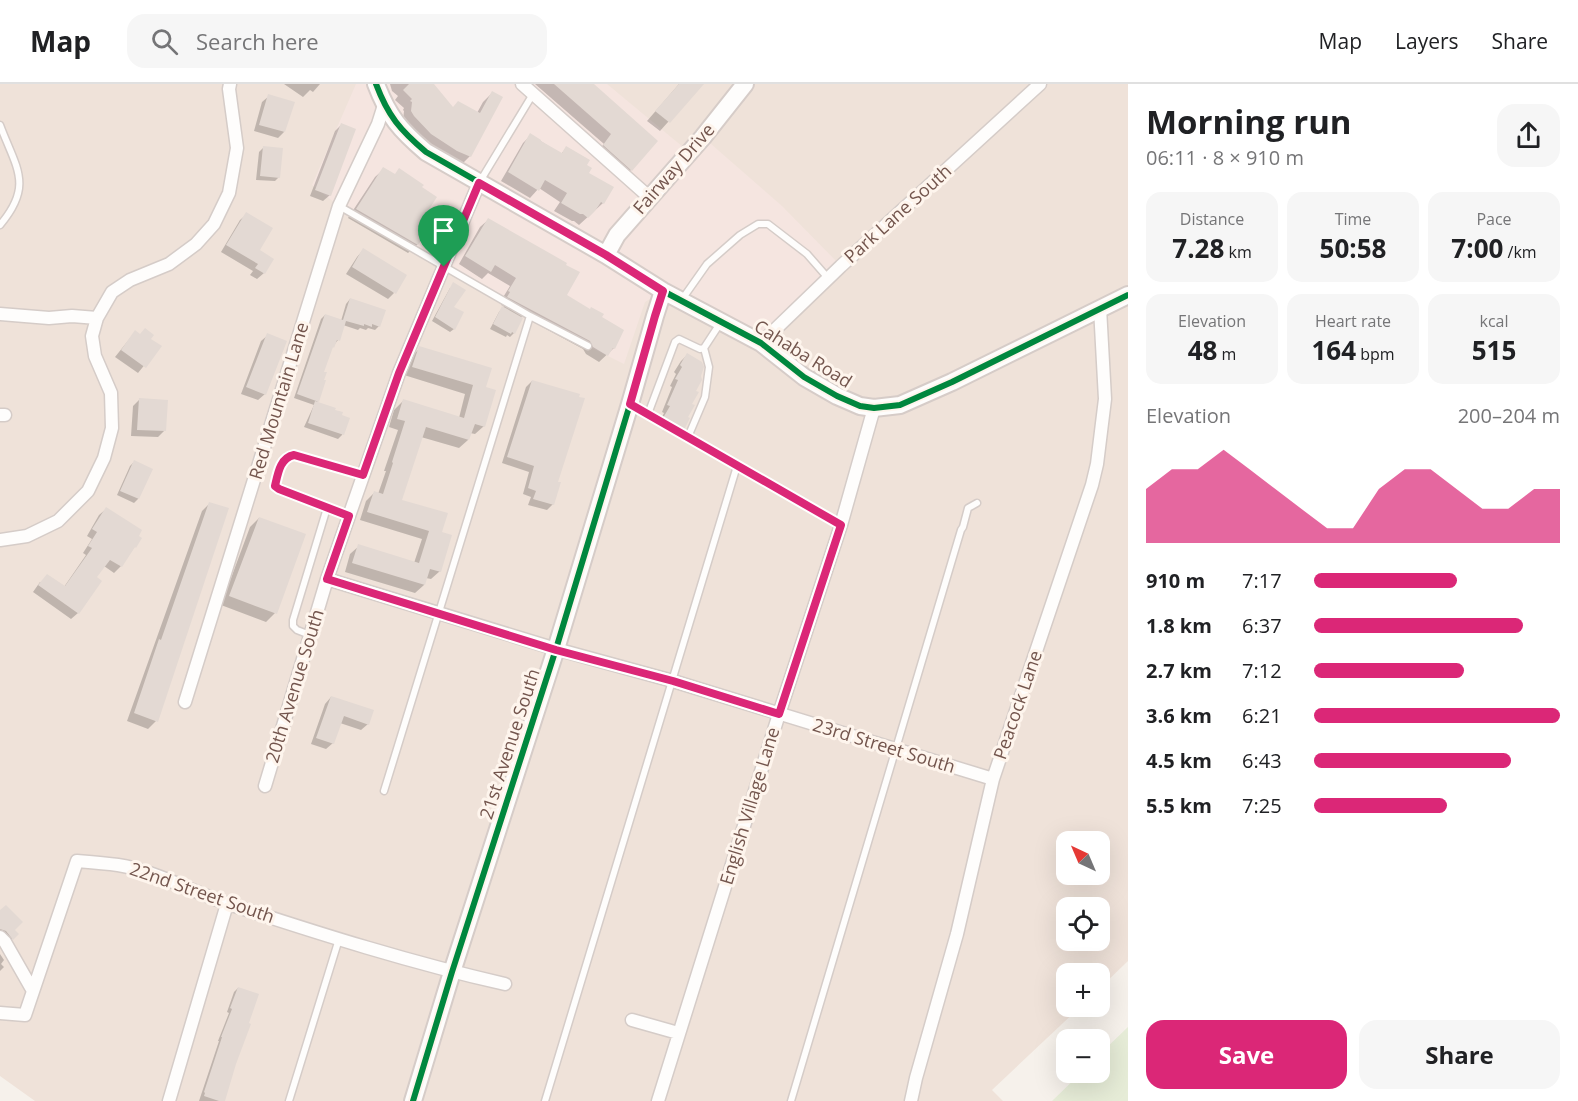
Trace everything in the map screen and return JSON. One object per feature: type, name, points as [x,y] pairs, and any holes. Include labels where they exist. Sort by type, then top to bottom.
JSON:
[{"type":"street","points":[[0,540],[27,536],[58,521],[88,491],[104,458],[112,428],[111,393],[95,356],[92,336],[97,318],[112,292],[130,280],[169,264],[196,244],[214,224],[229,193],[237,148],[230,84]]},
{"type":"street","name":"Cahaba Road","points":[[376,84],[384,105],[396,122],[426,153],[606,255],[663,291],[761,343],[804,377],[860,406],[874,408],[900,405],[952,382],[1128,295]]},
{"type":"street","points":[[522,84],[649,197]]},
{"type":"street","name":"Fairway Drive","points":[[606,255],[617,235],[703,137],[745,84]]},
{"type":"street","name":"Park Lane South","points":[[761,343],[828,278],[1038,85]]},
{"type":"street","name":"Red Mountain Lane","points":[[185,702],[339,206],[378,124],[384,105]]},
{"type":"street","name":"20th Avenue South","points":[[265,786],[327,579],[399,373],[479,183]]},
{"type":"street","name":"21st Avenue South","points":[[413,1101],[452,972],[556,650],[663,291]]},
{"type":"street","name":"Peacock Lane","points":[[911,1101],[957,933],[993,779],[1097,464],[1105,399],[1100,308]]},
{"type":"street","points":[[0,314],[49,318],[72,316],[97,318]]},
{"type":"street","name":"English Village Lane","points":[[658,1101],[779,714],[841,525],[874,408]]},
{"type":"street","name":"23rd Street South","points":[[327,579],[556,650],[673,681],[993,779]]},
{"type":"street","name":"22nd Street South","points":[[0,1013],[25,1015],[77,861],[119,865],[147,873],[227,904],[339,939],[452,972],[505,984]]},
{"type":"street","points":[[169,1101],[227,904]]},
{"type":"street","points":[[0,938],[5,942],[33,991]]},
{"type":"street","points":[[632,1020],[678,1033]]},
{"type":"lane","points":[[479,183],[533,93]]},
{"type":"lane","points":[[0,125],[21,181],[18,197],[10,213],[0,225]]},
{"type":"lane","points":[[339,206],[530,316],[588,346]]},
{"type":"lane","points":[[681,301],[707,264],[740,235],[758,224],[768,224],[807,254],[828,278]]},
{"type":"lane","points":[[384,791],[530,316]]},
{"type":"lane","points":[[688,438],[705,397],[709,367],[704,348],[721,322]]},
{"type":"lane","points":[[648,414],[675,342],[679,339],[700,349],[704,348]]},
{"type":"lane","points":[[630,404],[841,525]]},
{"type":"lane","points":[[349,516],[276,488],[276,483],[285,458],[294,455],[363,475]]},
{"type":"lane","points":[[545,1101],[737,466]]},
{"type":"lane","points":[[791,1101],[961,530],[968,508],[977,503]]},
{"type":"lane","points":[[310,635],[297,630],[293,626],[293,620],[327,508]]},
{"type":"lane","points":[[289,1101],[339,939]]},
{"type":"shaded area","points":[[0,84],[1128,84],[1128,961],[1110,978],[1110,963],[1056,963],[1056,1017],[1069,1017],[992,1090],[1003,1101],[35,1101],[0,1076]]},
{"type":"shaded area","points":[[356,84],[607,84],[689,152],[703,137],[782,206],[841,266],[761,343],[663,291],[645,302],[624,364],[339,206],[312,185]]},
{"type":"green space","points":[[1128,1027],[1128,1101],[1052,1101],[1071,1083],[1110,1083],[1110,1044]]},
{"type":"building","points":[[409,84],[434,84],[453,107],[458,101],[480,113],[492,91],[503,97],[471,157],[431,134],[414,116],[411,111],[412,102],[410,101],[412,99],[403,90]]},
{"type":"building","points":[[554,84],[594,84],[658,141],[632,171],[603,145],[611,134]]},
{"type":"building","points":[[679,84],[704,84],[670,123],[655,111]]},
{"type":"building","points":[[268,94],[295,102],[285,132],[259,125]]},
{"type":"building","points":[[341,123],[356,129],[331,196],[315,190]]},
{"type":"building","points":[[530,133],[562,153],[566,146],[590,160],[587,165],[592,168],[589,173],[614,187],[604,204],[601,202],[588,218],[561,203],[567,193],[545,180],[539,191],[508,172]]},
{"type":"building","points":[[263,146],[283,148],[280,178],[260,176]]},
{"type":"building","points":[[383,167],[395,174],[399,168],[437,197],[420,223],[429,229],[418,245],[356,209]]},
{"type":"building","points":[[246,212],[273,228],[260,250],[274,259],[265,274],[255,268],[258,264],[226,245]]},
{"type":"building","points":[[488,218],[580,272],[567,295],[590,309],[591,307],[604,314],[602,317],[624,330],[615,349],[613,348],[608,356],[593,347],[590,341],[507,297],[516,278],[495,265],[491,272],[465,256]]},
{"type":"building","points":[[363,248],[407,275],[396,294],[352,267]]},
{"type":"building","points":[[453,282],[466,290],[454,307],[464,312],[455,330],[435,317]]},
{"type":"building","points":[[350,298],[386,310],[380,327],[346,321],[340,341],[337,340],[333,347],[324,372],[327,372],[324,380],[326,380],[319,402],[297,394],[325,314],[343,320]]},
{"type":"building","points":[[502,306],[523,318],[515,334],[493,324]]},
{"type":"building","points":[[145,328],[154,335],[151,339],[162,346],[146,368],[121,350],[135,330],[140,334]]},
{"type":"building","points":[[267,333],[287,341],[266,395],[246,387]]},
{"type":"building","points":[[419,346],[492,368],[486,387],[496,390],[485,427],[475,424],[469,440],[426,427],[402,500],[448,513],[442,532],[452,535],[441,572],[430,569],[425,585],[352,563],[358,544],[419,563],[429,531],[367,512],[374,491],[383,494],[393,463],[405,421],[397,419],[403,399],[464,418],[473,385],[412,367]]},
{"type":"building","points":[[687,353],[702,362],[704,367],[702,380],[696,391],[699,392],[692,404],[695,405],[684,430],[663,418],[670,406],[667,405],[678,380],[675,379],[682,367],[680,365]]},
{"type":"building","points":[[532,380],[580,394],[579,397],[585,398],[558,482],[561,482],[554,505],[533,499],[536,491],[528,488],[534,466],[507,457]]},
{"type":"building","points":[[139,398],[168,400],[166,431],[137,430]]},
{"type":"building","points":[[315,401],[336,408],[335,410],[343,412],[342,415],[350,418],[344,435],[308,423]]},
{"type":"building","points":[[134,460],[153,469],[139,499],[120,491]]},
{"type":"building","points":[[209,502],[229,508],[158,722],[134,713]]},
{"type":"building","points":[[106,507],[142,530],[139,536],[142,538],[122,567],[110,560],[97,577],[102,581],[79,614],[38,585],[47,574],[65,586],[92,548],[88,546],[97,532],[92,529]]},
{"type":"building","points":[[259,517],[306,534],[277,614],[229,596]]},
{"type":"building","points":[[331,696],[374,710],[369,725],[344,716],[334,744],[316,738]]},
{"type":"building","points":[[6,905],[23,922],[15,930],[19,934],[13,940],[6,931],[0,929],[0,910]]},
{"type":"building","points":[[238,987],[259,994],[225,1101],[219,1101],[204,1096],[204,1092]]},
{"type":"cycle path","points":[[376,84],[385,105],[396,122],[426,152],[606,255],[663,291],[761,343],[804,377],[860,406],[874,408],[900,405],[952,382],[1128,295]]},
{"type":"cycle path","points":[[413,1101],[556,649],[663,291]]},
{"type":"route","points":[[479,183],[606,255],[663,291],[630,404],[841,525],[779,714],[673,681],[556,650],[327,579],[349,516],[275,486],[282,463],[285,458],[294,455],[363,475],[399,373],[444,267],[479,183]]}]
